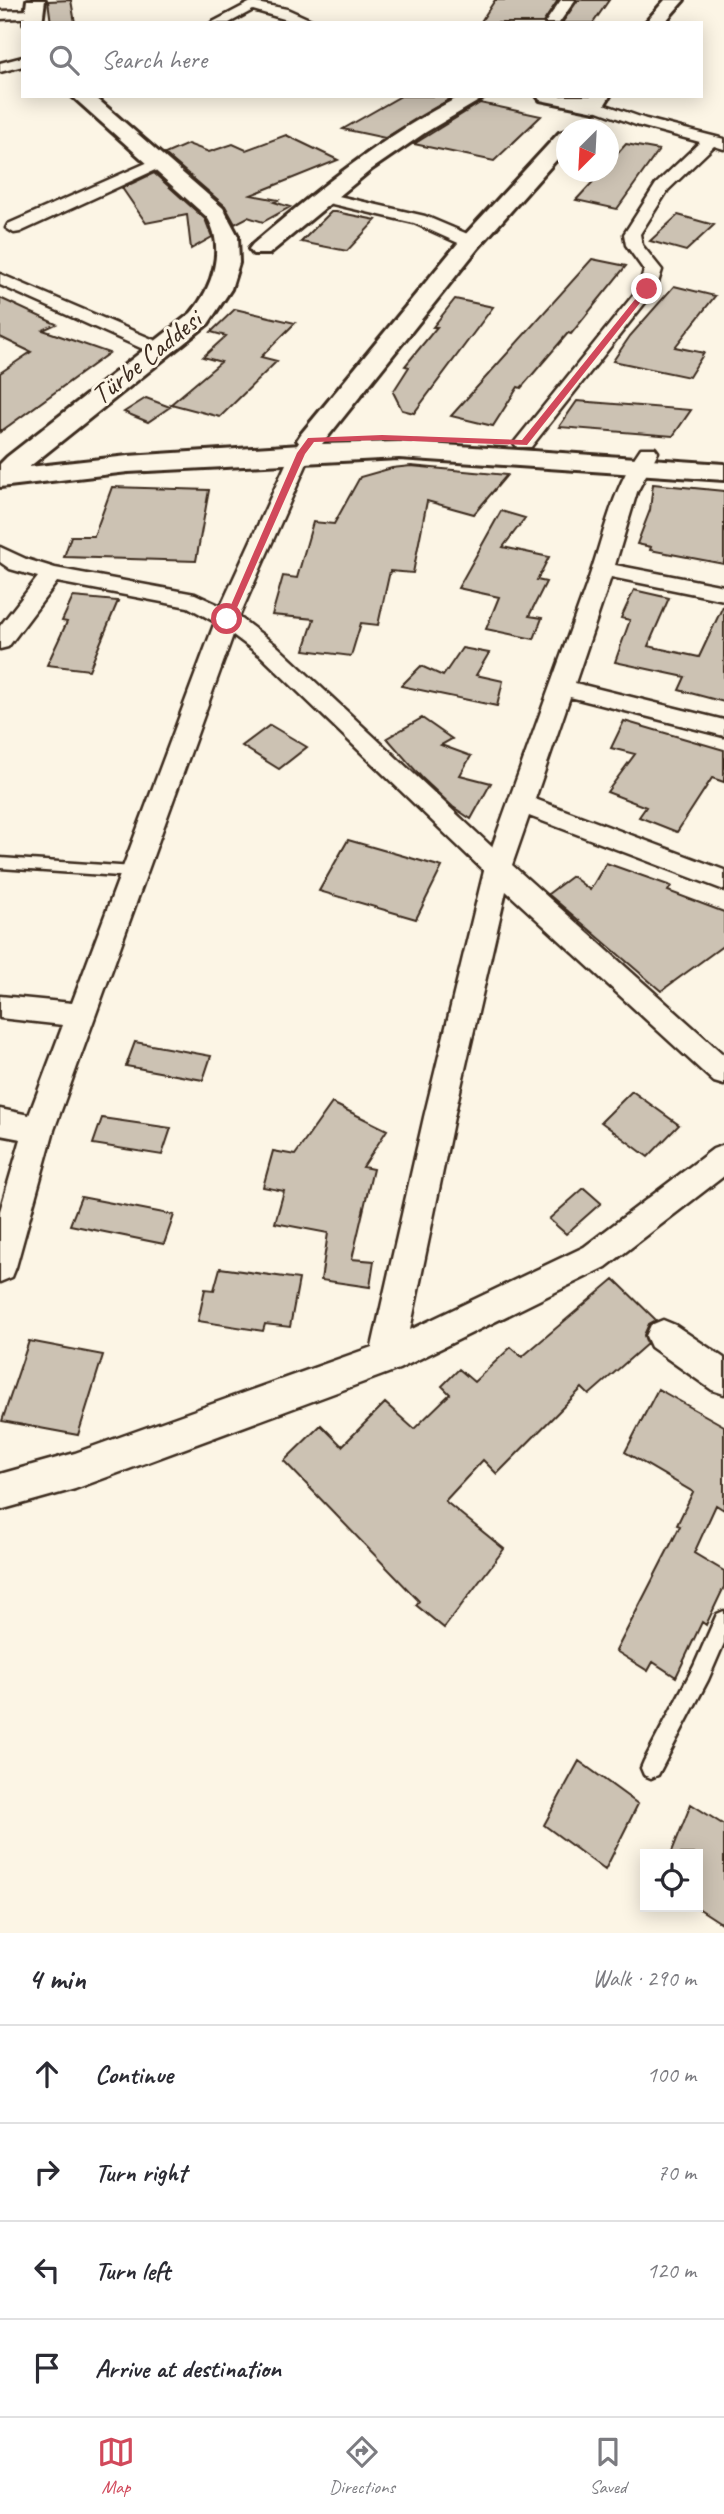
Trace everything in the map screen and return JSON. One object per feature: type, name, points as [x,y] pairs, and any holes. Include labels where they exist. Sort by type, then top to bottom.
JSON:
[{"type":"street","points":[[553,21],[568,0]]},
{"type":"street","points":[[656,21],[675,0]]},
{"type":"street","points":[[222,21],[251,6],[282,12],[305,21]]},
{"type":"street","points":[[0,15],[34,12]]},
{"type":"street","points":[[0,68],[21,62]]},
{"type":"street","points":[[84,98],[160,162],[223,222],[260,250]]},
{"type":"street","points":[[204,313],[246,274],[260,250],[321,197],[442,112],[473,98]]},
{"type":"street","points":[[567,98],[598,101],[642,122],[717,143]]},
{"type":"street","points":[[582,119],[598,101]]},
{"type":"street","points":[[524,443],[647,289],[653,270],[634,245],[632,234],[662,187],[717,143]]},
{"type":"street","points":[[0,1267],[5,1229],[39,1130],[227,619],[306,447],[471,242],[556,148]]},
{"type":"street","points":[[14,228],[160,162]]},
{"type":"street","points":[[321,197],[419,219],[471,242]]},
{"type":"street","name":"Türbe Caddesi","points":[[0,479],[27,453],[204,313],[225,272],[228,253],[223,222]]},
{"type":"street","points":[[228,253],[236,246],[260,250]]},
{"type":"street","points":[[0,279],[159,349]]},
{"type":"street","points":[[0,479],[382,437],[524,443],[724,472]]},
{"type":"street","points":[[0,456],[27,453],[306,447],[643,459],[724,458]]},
{"type":"street","points":[[387,1358],[439,1117],[498,867],[603,569],[608,545],[643,459]]},
{"type":"street","points":[[0,553],[18,564],[52,574],[195,601],[227,619],[269,651],[498,867],[724,1073]]},
{"type":"street","points":[[603,569],[724,593]]},
{"type":"street","points":[[0,642],[52,574]]},
{"type":"street","points":[[560,687],[724,728]]},
{"type":"street","points":[[520,803],[724,880]]},
{"type":"street","points":[[0,1007],[82,1015]]},
{"type":"street","points":[[0,1122],[39,1130]]},
{"type":"street","points":[[0,1492],[75,1471],[387,1358],[595,1257],[724,1158]]},
{"type":"street","points":[[663,1336],[724,1378]]},
{"type":"lane","points":[[0,863],[134,872]]},
{"type":"lane","points":[[651,1768],[701,1673],[724,1621]]},
{"type":"building","points":[[71,0],[75,21],[51,21],[48,1]]},
{"type":"building","points":[[495,0],[558,0],[544,21],[481,21]]},
{"type":"building","points":[[578,0],[609,0],[594,21],[563,21]]},
{"type":"building","points":[[397,98],[452,98],[385,138],[343,129]]},
{"type":"building","points":[[480,103],[541,116],[494,161],[414,144]]},
{"type":"building","points":[[286,135],[338,160],[251,195],[278,200],[274,202],[290,207],[263,222],[248,217],[235,224],[225,206],[165,154],[188,144],[209,152],[233,144],[246,150]]},
{"type":"building","points":[[626,144],[659,150],[617,209],[576,200],[593,182],[619,182],[619,152]]},
{"type":"building","points":[[154,173],[205,219],[212,237],[191,249],[187,215],[146,223],[122,188]]},
{"type":"building","points":[[331,212],[376,220],[347,251],[301,242]]},
{"type":"building","points":[[678,215],[714,225],[686,251],[650,241]]},
{"type":"building","points":[[592,259],[626,266],[571,334],[568,333],[521,388],[518,387],[493,426],[451,416]]},
{"type":"building","points":[[674,286],[715,296],[675,347],[704,353],[689,377],[613,361],[630,336]]},
{"type":"building","points":[[0,298],[56,324],[43,330],[109,353],[0,432],[0,373],[31,352],[0,337]]},
{"type":"building","points":[[455,299],[493,307],[414,413],[402,410],[393,392],[409,367],[405,366],[437,327],[433,327]]},
{"type":"building","points":[[235,309],[295,323],[261,357],[277,361],[220,417],[171,404],[221,362],[203,357],[226,336],[211,332]]},
{"type":"building","points":[[146,398],[170,407],[148,422],[124,412]]},
{"type":"building","points":[[577,401],[691,410],[673,436],[559,427]]},
{"type":"building","points":[[411,466],[507,475],[474,514],[427,501],[413,573],[390,571],[378,625],[361,623],[351,656],[304,650],[314,619],[272,615],[283,576],[297,578],[313,522],[334,524],[360,477]]},
{"type":"building","points":[[653,484],[724,491],[724,564],[650,550],[651,547],[637,544],[650,510]]},
{"type":"building","points":[[112,487],[209,490],[196,561],[64,557],[71,536],[94,536]]},
{"type":"building","points":[[501,511],[525,518],[503,547],[549,557],[537,580],[546,582],[529,616],[542,618],[534,639],[486,629],[499,597],[458,588]]},
{"type":"building","points":[[634,590],[669,598],[648,646],[699,657],[724,604],[724,702],[679,690],[685,677],[615,662],[630,620],[621,618]]},
{"type":"building","points":[[73,597],[118,601],[89,670],[47,665],[67,622],[62,621]]},
{"type":"building","points":[[462,648],[489,653],[476,675],[503,681],[497,706],[401,686],[421,666],[443,676]]},
{"type":"building","points":[[422,718],[452,739],[441,745],[471,756],[460,775],[491,783],[471,819],[453,807],[422,778],[387,738]]},
{"type":"building","points":[[624,721],[724,750],[724,782],[712,778],[677,832],[639,817],[646,807],[607,792],[635,754],[611,748]]},
{"type":"building","points":[[270,725],[307,747],[279,769],[242,746]]},
{"type":"building","points":[[348,840],[442,867],[416,919],[319,891]]},
{"type":"building","points":[[606,863],[671,886],[668,891],[724,912],[724,945],[661,991],[548,894],[572,876],[590,890]]},
{"type":"building","points":[[135,1042],[211,1056],[203,1080],[126,1066]]},
{"type":"building","points":[[632,1091],[679,1125],[648,1157],[601,1122]]},
{"type":"building","points":[[332,1103],[387,1130],[363,1167],[373,1169],[352,1259],[374,1261],[370,1287],[321,1280],[328,1233],[275,1223],[284,1191],[263,1187],[273,1151],[295,1155]]},
{"type":"building","points":[[102,1118],[171,1128],[162,1155],[93,1144]]},
{"type":"building","points":[[584,1188],[601,1203],[566,1234],[549,1219]]},
{"type":"building","points":[[81,1197],[174,1215],[164,1244],[70,1225]]},
{"type":"building","points":[[220,1268],[299,1279],[290,1327],[265,1324],[263,1331],[198,1321],[205,1289],[214,1290]]},
{"type":"building","points":[[614,1279],[656,1320],[649,1324],[644,1335],[647,1344],[589,1395],[582,1388],[497,1474],[483,1460],[445,1501],[504,1549],[444,1628],[416,1605],[419,1601],[284,1461],[321,1425],[342,1446],[385,1403],[414,1429],[450,1394],[442,1386],[459,1369],[474,1382],[511,1347],[522,1357]]},
{"type":"building","points":[[29,1341],[103,1355],[78,1435],[2,1421]]},
{"type":"building","points":[[658,1389],[724,1426],[724,1510],[716,1505],[694,1553],[724,1571],[724,1587],[706,1625],[702,1622],[676,1677],[653,1662],[648,1671],[616,1651],[680,1526],[677,1525],[693,1492],[625,1452]]},
{"type":"building","points":[[579,1761],[638,1804],[605,1870],[544,1825]]},
{"type":"building","points":[[691,1804],[724,1825],[724,1925],[703,1911],[703,1849],[673,1849]]},
{"type":"route","points":[[227,619],[301,453],[311,440],[382,437],[524,443],[647,289]]}]
